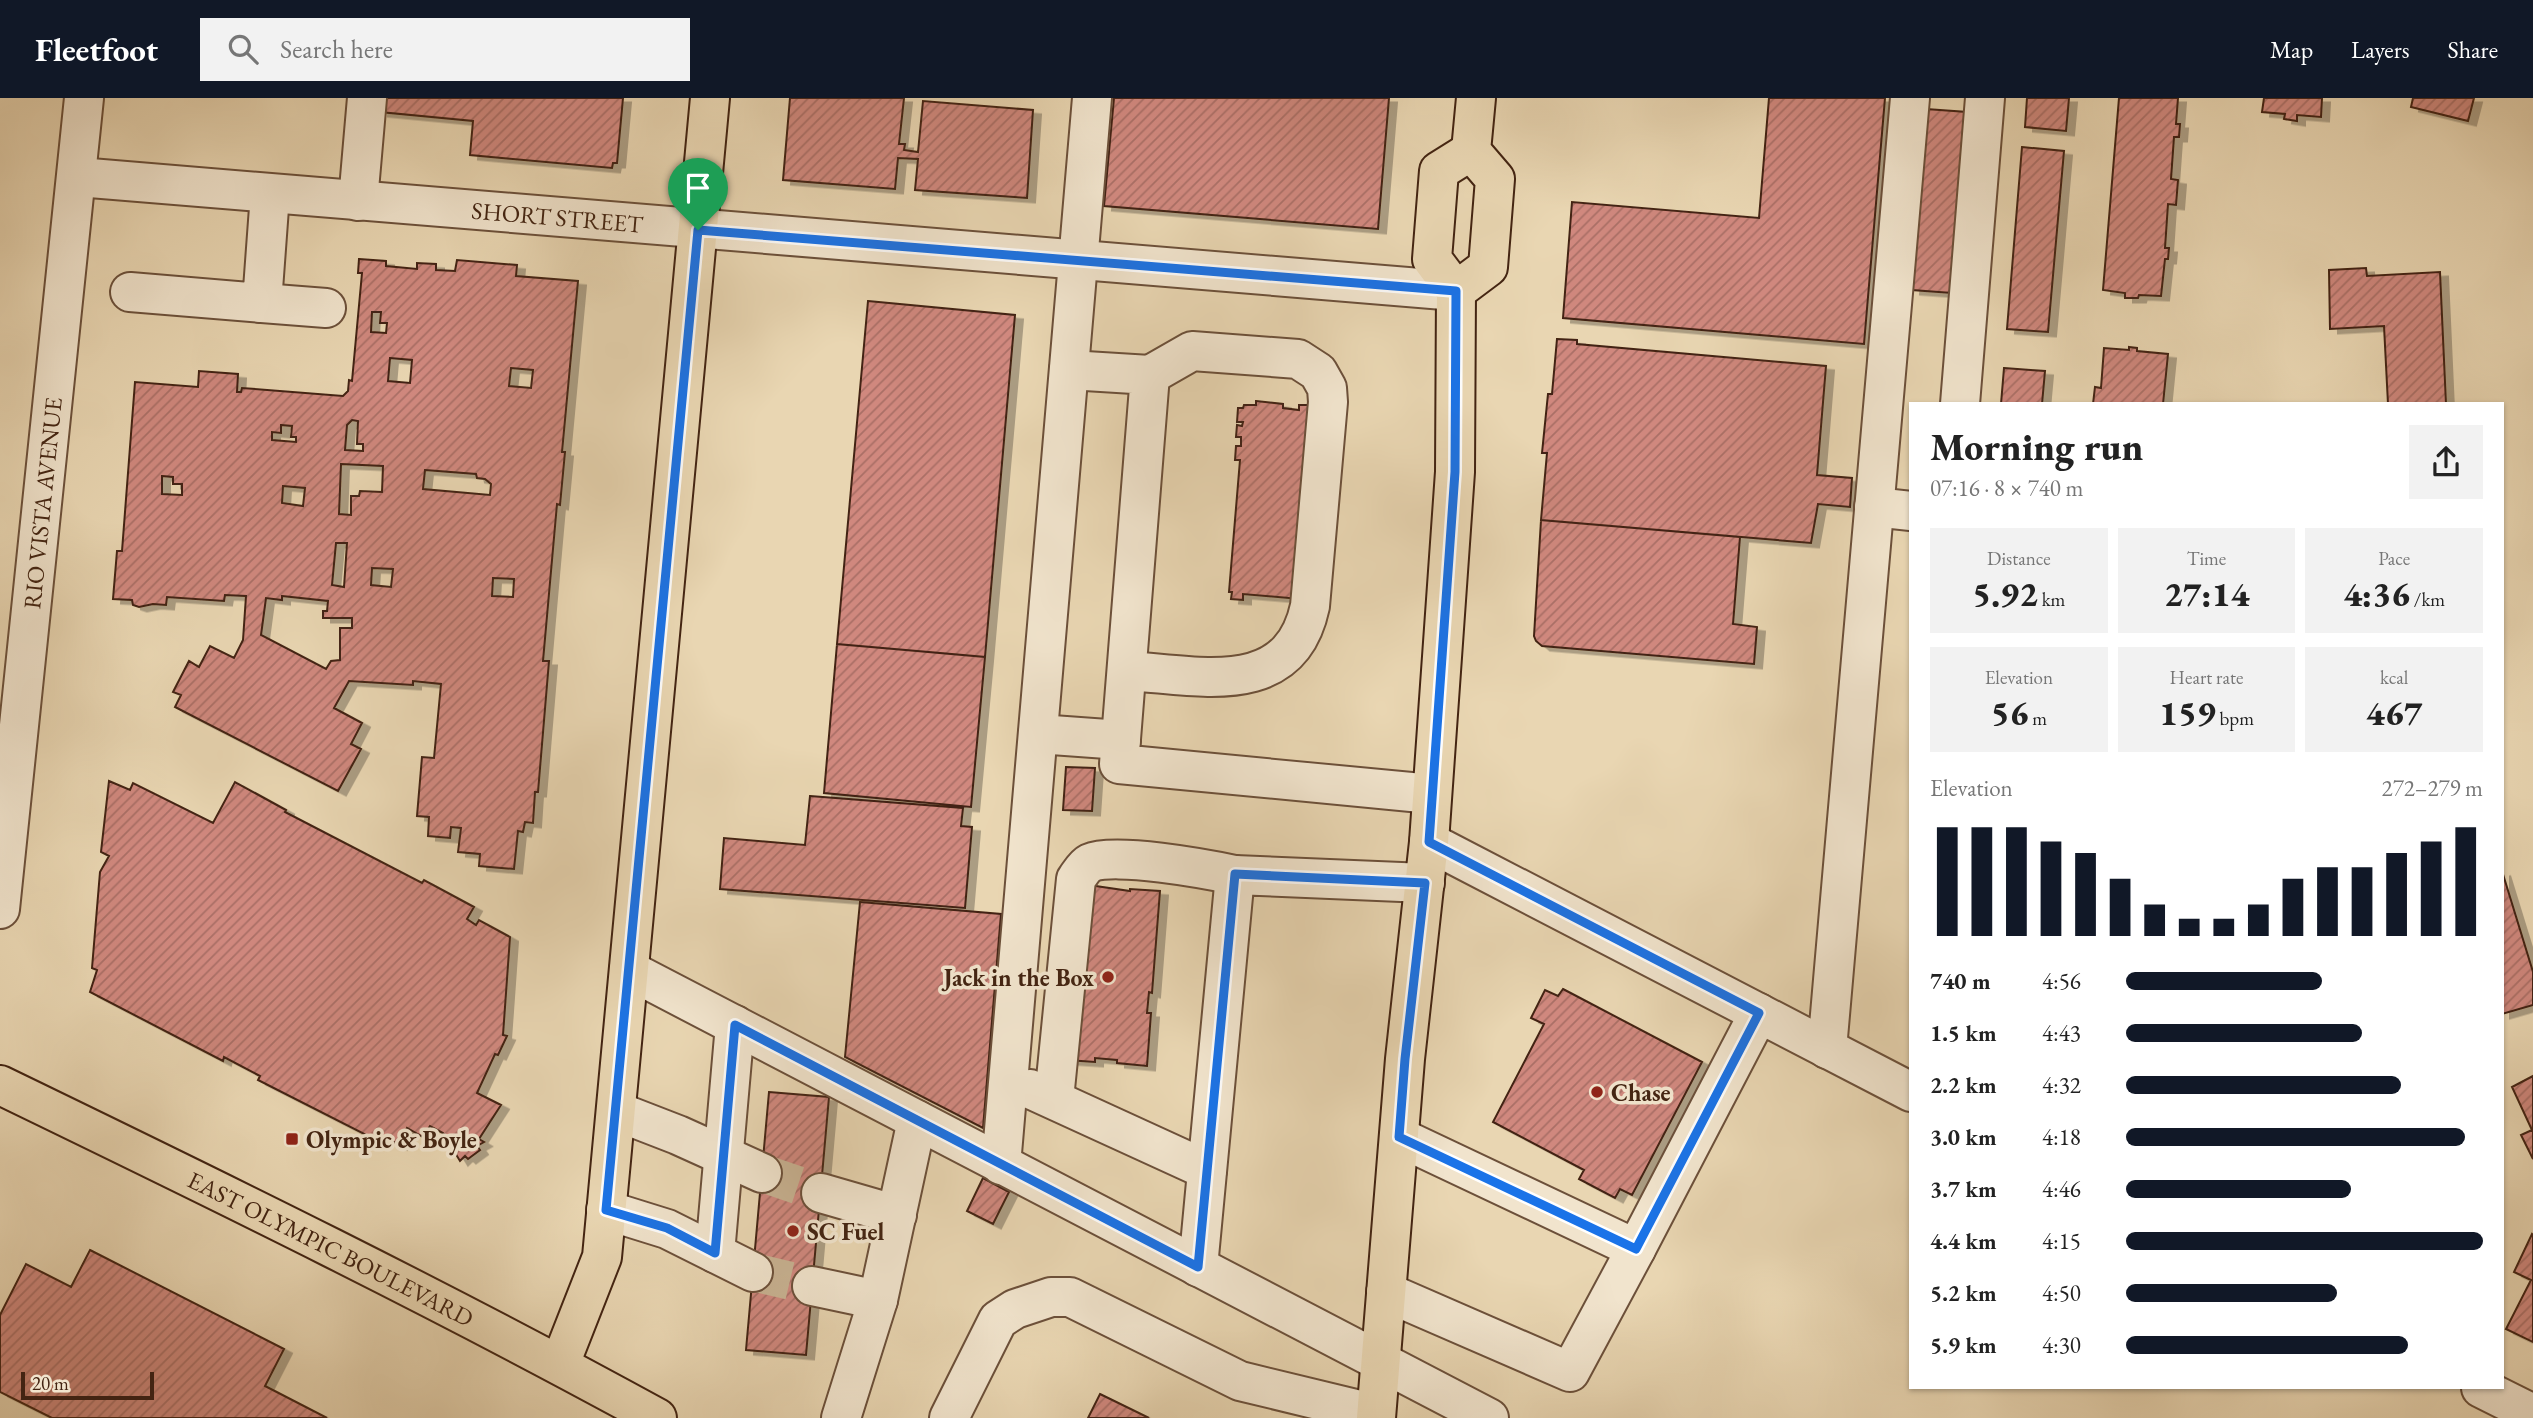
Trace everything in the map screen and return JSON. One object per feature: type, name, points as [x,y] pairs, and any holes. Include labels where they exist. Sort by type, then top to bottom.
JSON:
[{"type":"main road","points":[[560,1364],[602,1257],[710,98]]},
{"type":"main road","points":[[1456,291],[1488,267],[1495,179],[1471,151],[1476,98]]},
{"type":"main road","points":[[1376,1416],[1405,1059],[1429,842],[1455,472],[1456,291],[1432,259],[1439,171],[1471,151]]},
{"type":"main road","name":"EAST OLYMPIC BOULEVARD","points":[[0,1085],[248,1204],[560,1364],[657,1418]]},
{"type":"street","name":"RIO VISTA AVENUE","points":[[0,909],[78,177],[84,98]]},
{"type":"street","points":[[358,201],[367,98]]},
{"type":"street","points":[[1001,1165],[1092,98]]},
{"type":"street","points":[[1827,1049],[1893,509],[1910,98]]},
{"type":"street","points":[[1960,402],[1985,98]]},
{"type":"street","name":"SHORT STREET","points":[[78,177],[1456,291]]},
{"type":"street","points":[[262,303],[270,194]]},
{"type":"street","points":[[130,292],[326,308]]},
{"type":"street","points":[[1069,370],[1150,375],[1192,351],[1298,359],[1318,372],[1327,388],[1310,606],[1298,641],[1286,657],[1250,674],[1228,677],[1127,671]]},
{"type":"street","points":[[1150,375],[1119,764],[1432,794]]},
{"type":"street","points":[[1038,734],[1121,740]]},
{"type":"street","points":[[1429,842],[1909,1091]]},
{"type":"street","points":[[1054,1100],[1076,879],[1087,864],[1104,858],[1195,866],[1235,874],[1425,883]]},
{"type":"street","points":[[1198,1267],[1235,874]]},
{"type":"street","points":[[629,970],[1489,1418]]},
{"type":"street","points":[[1386,1292],[1570,1372],[1759,1013]]},
{"type":"street","points":[[715,1253],[735,1025]]},
{"type":"street","points":[[1009,1079],[1207,1170]]},
{"type":"street","points":[[616,1111],[762,1172]]},
{"type":"street","points":[[841,1418],[878,1300],[917,1120]]},
{"type":"street","points":[[1399,1137],[1636,1249]]},
{"type":"street","points":[[821,1193],[897,1214]]},
{"type":"street","points":[[606,1210],[667,1228],[752,1272]]},
{"type":"street","points":[[812,1286],[878,1300]]},
{"type":"street","points":[[949,1418],[998,1320],[1015,1309],[1051,1297],[1070,1297],[1240,1381],[1376,1416]]},
{"type":"street","points":[[2483,1389],[2533,1415]]},
{"type":"building","points":[[381,98],[623,98],[617,163],[613,163],[612,168],[470,155],[473,121],[380,112]]},
{"type":"building","points":[[790,98],[904,98],[899,144],[905,144],[904,150],[918,152],[923,101],[1033,110],[1027,198],[915,190],[918,159],[898,158],[895,189],[783,180]]},
{"type":"building","points":[[1114,98],[1389,98],[1378,229],[1104,206]]},
{"type":"building","points":[[1769,98],[1885,98],[1864,344],[1563,318],[1572,202],[1759,218]]},
{"type":"building","points":[[2027,98],[2069,98],[2066,131],[2025,127]]},
{"type":"building","points":[[2119,98],[2178,98],[2176,124],[2180,124],[2179,137],[2174,137],[2171,179],[2178,180],[2176,205],[2168,204],[2165,248],[2169,248],[2168,259],[2165,259],[2161,296],[2139,295],[2138,298],[2125,298],[2125,293],[2103,290]]},
{"type":"building","points":[[2264,98],[2322,98],[2321,117],[2297,115],[2297,121],[2284,119],[2285,114],[2262,112]]},
{"type":"building","points":[[2413,98],[2474,98],[2468,121],[2411,107]]},
{"type":"building","points":[[1926,109],[1967,112],[1952,293],[1912,290]]},
{"type":"building","points":[[2022,147],[2064,151],[2048,332],[2007,329]]},
{"type":"building","points":[[359,259],[386,261],[386,266],[417,269],[417,263],[436,264],[436,270],[455,271],[457,260],[517,265],[516,276],[578,281],[562,452],[565,452],[560,505],[557,504],[543,661],[549,661],[538,792],[535,792],[533,823],[525,822],[523,832],[518,831],[514,869],[479,866],[480,854],[458,852],[461,828],[451,827],[450,838],[428,836],[429,817],[417,816],[422,757],[434,758],[441,684],[349,681],[334,708],[362,723],[351,744],[361,749],[338,791],[175,707],[181,695],[173,692],[189,661],[199,667],[210,646],[234,658],[243,640],[246,596],[225,595],[224,601],[167,597],[166,605],[139,607],[133,605],[132,600],[113,599],[117,551],[122,551],[135,382],[198,387],[199,371],[238,374],[237,392],[241,392],[242,388],[343,396],[348,391],[349,380],[352,381],[362,273],[358,273]],"holes":[[[372,312],[381,312],[380,323],[387,323],[386,333],[371,332]],[[390,358],[412,360],[410,383],[388,381]],[[511,368],[533,370],[531,388],[509,386]],[[352,420],[358,421],[357,444],[363,444],[363,451],[345,450],[347,425]],[[281,425],[292,426],[291,437],[296,437],[296,442],[272,440],[272,432],[281,433]],[[341,464],[383,466],[382,492],[360,491],[359,496],[351,496],[351,515],[339,514]],[[425,470],[476,474],[477,478],[485,479],[491,484],[490,495],[423,489]],[[162,476],[173,477],[173,484],[182,484],[182,495],[162,494]],[[283,486],[305,488],[303,506],[282,503]],[[336,543],[347,543],[344,587],[332,585]],[[372,568],[393,569],[391,587],[371,585]],[[493,578],[514,579],[513,597],[492,596]],[[282,596],[328,601],[323,618],[352,618],[352,628],[340,628],[340,660],[331,661],[326,669],[261,635],[266,598],[282,600]]]},
{"type":"building","points":[[2366,268],[2367,276],[2440,272],[2446,402],[2388,402],[2384,326],[2330,329],[2329,270]]},
{"type":"building","points":[[868,301],[1015,315],[985,657],[837,644]]},
{"type":"building","points":[[1557,339],[1577,340],[1577,344],[1826,366],[1817,475],[1852,478],[1850,507],[1818,504],[1811,543],[1541,520],[1547,453],[1542,453],[1548,394],[1552,394]]},
{"type":"building","points":[[2129,347],[2137,348],[2137,351],[2168,354],[2163,402],[2093,402],[2095,387],[2101,388],[2104,348],[2129,350]]},
{"type":"building","points":[[2004,368],[2045,371],[2042,402],[2001,402]]},
{"type":"building","points":[[1256,401],[1283,404],[1283,408],[1299,410],[1299,405],[1314,405],[1300,599],[1243,594],[1243,600],[1231,599],[1232,592],[1229,592],[1240,460],[1235,460],[1236,446],[1241,446],[1241,437],[1236,437],[1237,425],[1242,426],[1243,422],[1237,422],[1238,408],[1256,405]]},
{"type":"building","points":[[1541,520],[1740,537],[1733,624],[1757,627],[1754,664],[1542,646],[1534,636]]},
{"type":"building","points":[[837,644],[985,657],[971,807],[824,793]]},
{"type":"building","points":[[1066,767],[1095,768],[1092,811],[1063,810]]},
{"type":"building","points":[[109,781],[130,790],[133,783],[213,823],[235,782],[286,810],[285,812],[474,907],[467,919],[476,925],[479,920],[510,937],[503,1035],[507,1036],[498,1055],[495,1054],[477,1093],[501,1105],[479,1139],[484,1142],[477,1146],[480,1150],[468,1159],[465,1156],[460,1161],[443,1133],[430,1126],[423,1137],[407,1128],[399,1145],[377,1133],[374,1139],[258,1080],[260,1076],[224,1057],[223,1061],[90,992],[97,970],[92,968],[100,872],[109,856],[101,852]]},
{"type":"building","points":[[810,796],[963,808],[961,826],[972,827],[965,908],[720,889],[724,838],[805,845]]},
{"type":"building","points":[[2504,878],[2533,972],[2533,1005],[2504,1013]]},
{"type":"building","name":"Jack in the Box","points":[[1082,884],[1130,891],[1160,891],[1152,993],[1149,992],[1147,1013],[1151,1013],[1147,1066],[1095,1058],[1095,1062],[1067,1060]]},
{"type":"building","points":[[860,902],[1001,914],[983,1128],[845,1057]]},
{"type":"building","name":"Chase","points":[[1563,989],[1702,1062],[1632,1195],[1620,1189],[1615,1198],[1579,1179],[1584,1170],[1493,1122],[1544,1024],[1531,1018],[1545,990],[1558,996]]},
{"type":"building","points":[[2533,1076],[2533,1159],[2521,1135],[2532,1130],[2512,1087]]},
{"type":"building","points":[[769,1092],[829,1097],[806,1355],[746,1350]]},
{"type":"building","points":[[983,1178],[1009,1192],[993,1224],[967,1211]]},
{"type":"building","points":[[2532,1234],[2533,1342],[2506,1329],[2531,1280],[2514,1272]]},
{"type":"building","points":[[90,1250],[284,1349],[265,1386],[327,1418],[52,1418],[0,1392],[0,1315],[26,1264],[71,1287]]},
{"type":"building","points":[[1100,1394],[1149,1418],[1088,1418]]},
{"type":"tunnel","points":[[762,1173],[821,1193]]},
{"type":"tunnel","points":[[753,1272],[812,1286]]},
{"type":"place","name":"Jack in the Box","points":[[1108,977]]},
{"type":"place","name":"Chase","points":[[1597,1092]]},
{"type":"place","name":"Olympic & Boyle","points":[[292,1139]]},
{"type":"place","name":"SC Fuel","points":[[793,1231]]},
{"type":"route","points":[[698,230],[1456,291],[1455,472],[1429,842],[1759,1013],[1636,1249],[1399,1137],[1425,883],[1235,874],[1198,1267],[735,1025],[715,1253],[667,1228],[606,1210],[698,230]]}]
